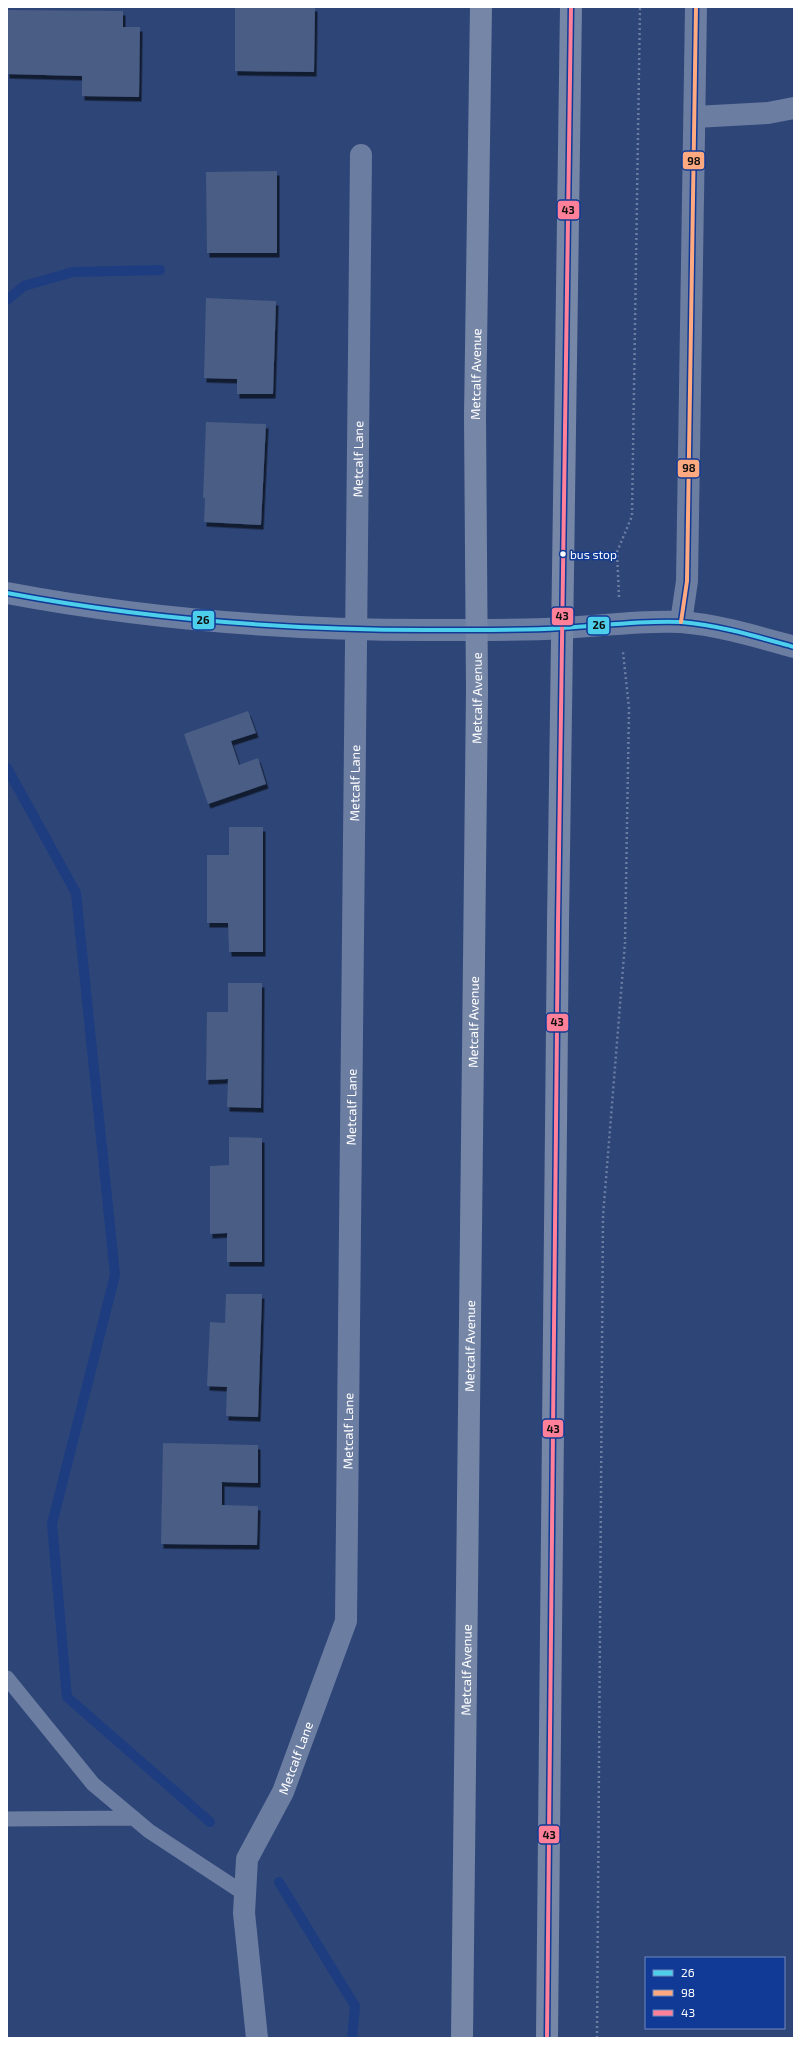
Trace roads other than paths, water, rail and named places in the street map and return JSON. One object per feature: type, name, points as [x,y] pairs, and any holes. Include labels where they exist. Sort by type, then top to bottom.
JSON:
[{"type":"main road","name":"Metcalf Avenue","points":[[462,2038],[476,630],[475,416],[481,7]]},
{"type":"main road","points":[[547,2038],[558,932],[571,7]]},
{"type":"street","points":[[681,622],[687,581],[696,7]]},
{"type":"street","points":[[695,117],[768,114],[794,108]]},
{"type":"street","name":"Metcalf Lane","points":[[257,2038],[244,1913],[247,1859],[283,1792],[346,1621],[361,155]]},
{"type":"street","points":[[7,593],[80,607],[177,618],[355,630],[562,628],[681,622],[710,626],[794,647]]},
{"type":"lane","points":[[7,1678],[93,1784],[149,1831],[245,1894]]},
{"type":"lane","points":[[7,1819],[134,1818]]},
{"type":"waterway","points":[[7,300],[24,286],[73,272],[160,270]]},
{"type":"waterway","points":[[7,768],[76,893],[115,1275],[52,1524],[67,1697],[210,1822]]},
{"type":"waterway","points":[[279,1882],[355,2006],[352,2038]]},
{"type":"place","name":"bus stop","points":[[563,554]]}]
